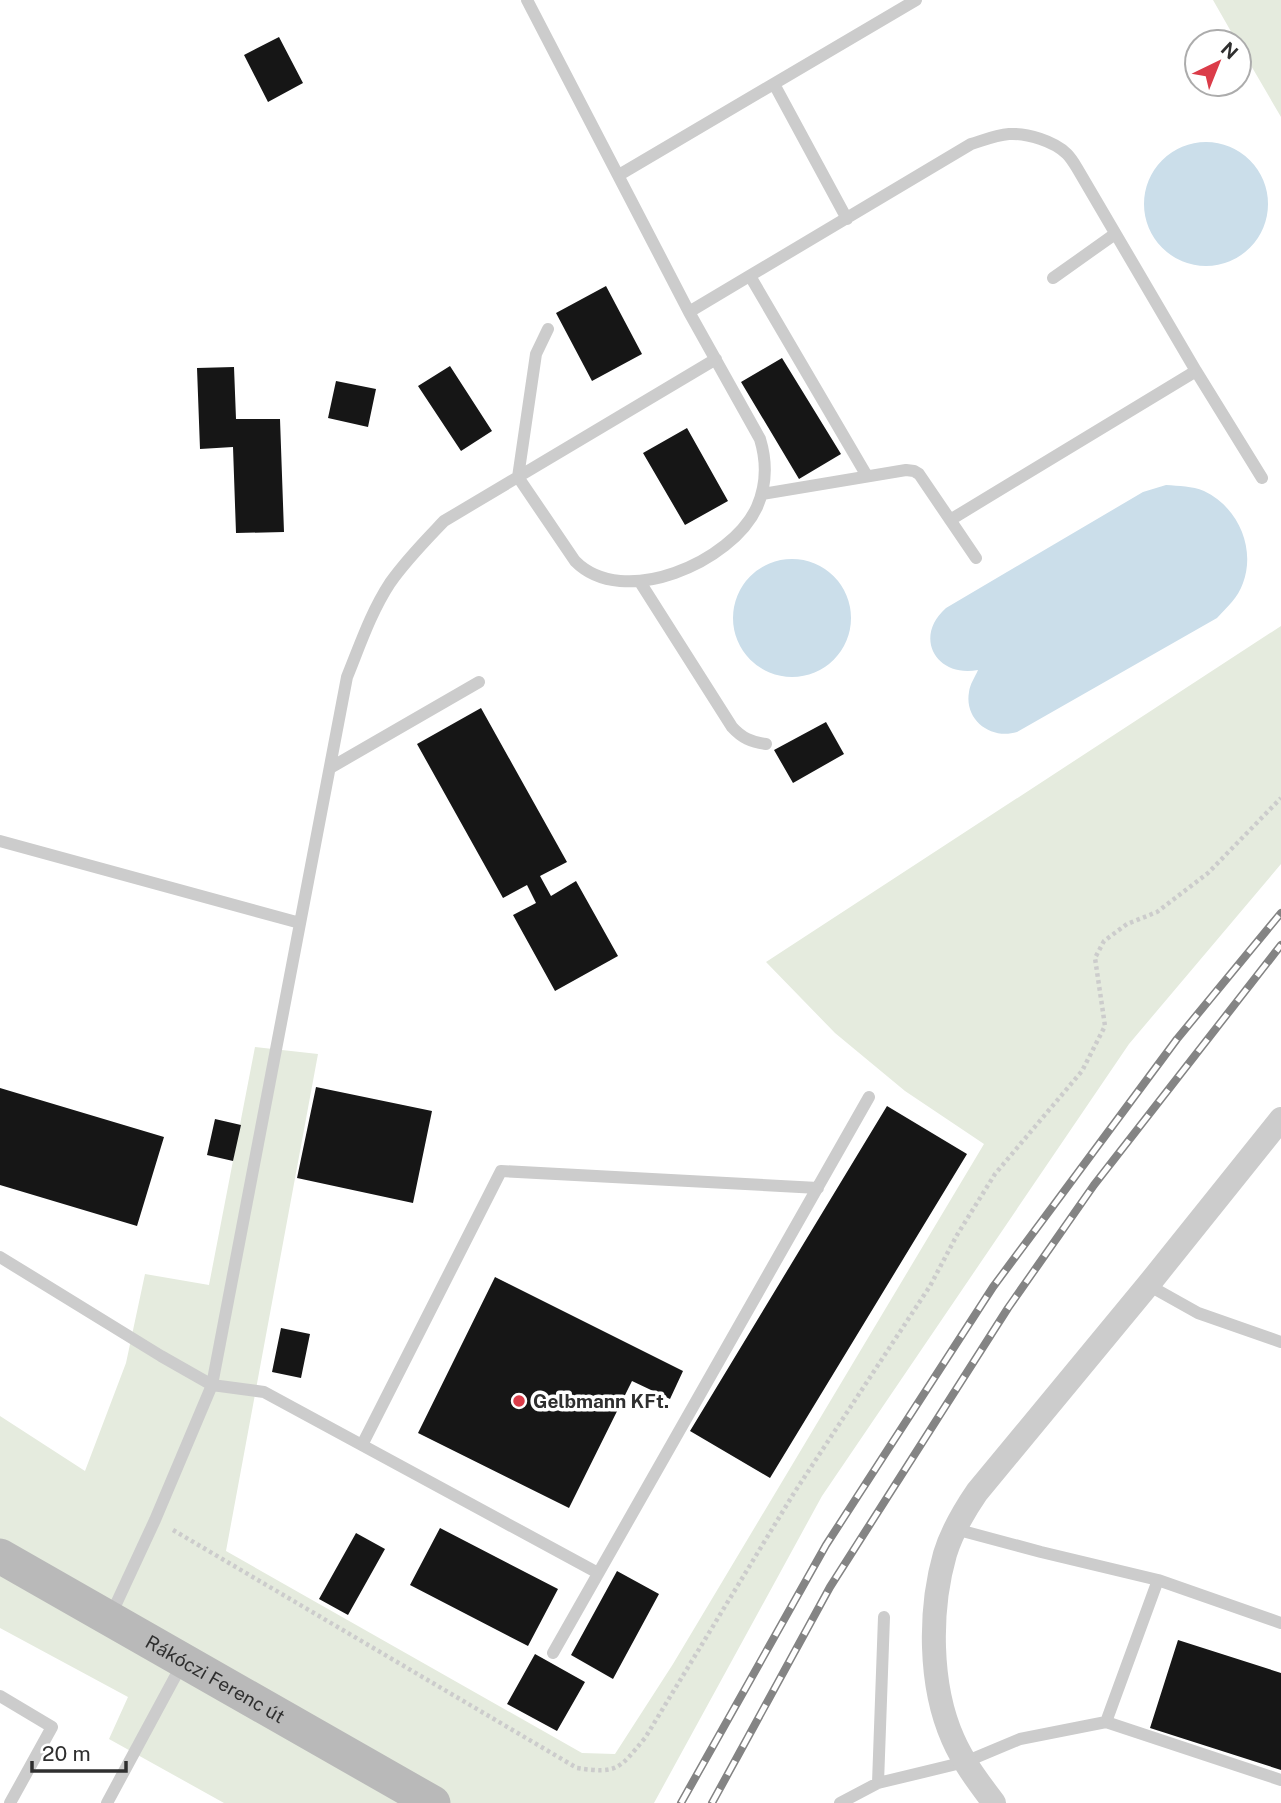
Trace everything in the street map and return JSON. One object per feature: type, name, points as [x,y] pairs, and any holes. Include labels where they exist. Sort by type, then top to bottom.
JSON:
[{"type":"main road","name":"Rákóczi Ferenc út","points":[[0,1556],[433,1803]]},
{"type":"street","points":[[993,1803],[953,1739],[939,1692],[934,1635],[935,1609],[945,1552],[977,1492],[1281,1119]]},
{"type":"lane","points":[[527,0],[690,312],[760,439],[766,467],[762,494],[756,510],[742,530],[708,557],[665,577],[640,582],[605,579],[575,561],[518,477],[536,354],[548,329]]},
{"type":"lane","points":[[619,175],[916,0]]},
{"type":"lane","points":[[774,84],[847,219]]},
{"type":"lane","points":[[690,312],[971,144],[1010,134],[1031,137],[1052,144],[1066,153],[1077,168],[1262,478]]},
{"type":"lane","points":[[1053,278],[1115,233]]},
{"type":"lane","points":[[750,276],[867,476]]},
{"type":"lane","points":[[110,1619],[212,1385],[347,677],[368,623],[389,584],[412,554],[444,521],[716,359]]},
{"type":"lane","points":[[950,520],[1196,371]]},
{"type":"lane","points":[[762,494],[906,470],[914,471],[919,474],[976,558]]},
{"type":"lane","points":[[640,582],[732,727],[741,737],[766,744]]},
{"type":"lane","points":[[330,768],[479,682]]},
{"type":"lane","points":[[0,841],[300,923]]},
{"type":"lane","points":[[553,1653],[869,1097]]},
{"type":"lane","points":[[362,1446],[500,1171],[818,1188]]},
{"type":"lane","points":[[0,1257],[212,1385],[264,1392],[598,1573]]},
{"type":"lane","points":[[1148,1284],[1198,1313],[1281,1342]]},
{"type":"lane","points":[[955,1529],[1158,1580],[1281,1623]]},
{"type":"lane","points":[[1106,1722],[1158,1580]]},
{"type":"lane","points":[[878,1783],[884,1617]]},
{"type":"lane","points":[[107,1803],[184,1661]]},
{"type":"lane","points":[[0,1696],[52,1727],[10,1803]]},
{"type":"lane","points":[[840,1803],[878,1783],[965,1762],[1020,1739],[1106,1722],[1281,1780]]},
{"type":"path","points":[[155,1520],[577,1768],[604,1772],[623,1764],[645,1738],[794,1493],[930,1286],[957,1235],[995,1174],[1082,1071],[1105,1027],[1096,958],[1104,941],[1127,924],[1157,912],[1208,873],[1281,798]]},
{"type":"shaded area","points":[[1213,0],[1281,0],[1281,117],[1253,69],[1253,28],[1229,28]]},
{"type":"shaded area","points":[[1281,626],[1281,864],[1129,1044],[822,1496],[654,1803],[224,1803],[109,1739],[128,1697],[0,1628],[0,1416],[85,1471],[126,1363],[145,1274],[209,1285],[255,1047],[318,1054],[226,1551],[582,1753],[615,1754],[673,1664],[984,1144],[905,1091],[835,1033],[766,962]]},
{"type":"water","points":[[1206,142],[1230,147],[1250,160],[1263,180],[1268,204],[1263,228],[1250,248],[1230,261],[1206,266],[1182,261],[1162,248],[1149,228],[1144,204],[1149,180],[1162,160],[1182,147]]},
{"type":"water","points":[[1166,485],[1204,491],[1216,498],[1235,518],[1241,530],[1247,556],[1243,583],[1235,598],[1217,618],[1017,732],[998,733],[981,726],[971,711],[969,702],[970,689],[978,670],[963,671],[941,662],[934,653],[931,642],[931,631],[936,619],[946,608],[1143,492]]},
{"type":"water","points":[[792,559],[825,569],[841,585],[851,618],[841,651],[825,667],[792,677],[759,667],[743,651],[733,618],[743,585],[759,569]]},
{"type":"building","points":[[279,37],[303,83],[268,102],[244,55]]},
{"type":"building","points":[[606,286],[642,354],[592,381],[556,313]]},
{"type":"building","points":[[782,358],[841,454],[799,479],[741,382]]},
{"type":"building","points":[[450,366],[492,431],[461,451],[418,386]]},
{"type":"building","points":[[234,367],[236,419],[280,419],[284,532],[236,533],[233,447],[200,449],[197,368]]},
{"type":"building","points":[[336,381],[376,389],[368,427],[328,418]]},
{"type":"building","points":[[687,428],[728,501],[685,525],[643,453]]},
{"type":"building","points":[[481,708],[567,862],[540,876],[551,896],[576,881],[618,956],[555,991],[513,915],[536,903],[527,885],[503,898],[417,744]]},
{"type":"building","points":[[826,722],[844,754],[793,783],[774,750]]},
{"type":"building","points":[[316,1087],[432,1111],[413,1203],[297,1178]]},
{"type":"building","points":[[0,1088],[164,1137],[137,1226],[0,1185]]},
{"type":"building","points":[[887,1106],[967,1154],[770,1478],[690,1431]]},
{"type":"building","points":[[215,1119],[241,1125],[233,1161],[207,1155]]},
{"type":"building","points":[[495,1277],[683,1371],[670,1399],[632,1381],[569,1508],[418,1433]]},
{"type":"building","points":[[281,1328],[310,1334],[301,1378],[272,1372]]},
{"type":"building","points":[[440,1528],[558,1589],[528,1646],[410,1585]]},
{"type":"building","points":[[356,1533],[385,1549],[348,1615],[319,1599]]},
{"type":"building","points":[[617,1571],[659,1594],[613,1679],[571,1655]]},
{"type":"building","points":[[1178,1640],[1281,1673],[1281,1770],[1150,1728]]},
{"type":"building","points":[[535,1654],[585,1682],[557,1731],[507,1704]]},
{"type":"railway","points":[[681,1803],[826,1545],[993,1287],[1177,1039],[1281,913]]},
{"type":"railway","points":[[712,1803],[830,1587],[1008,1308],[1094,1185],[1281,945]]},
{"type":"place","name":"Gelbmann KFt.","points":[[519,1401]]}]
